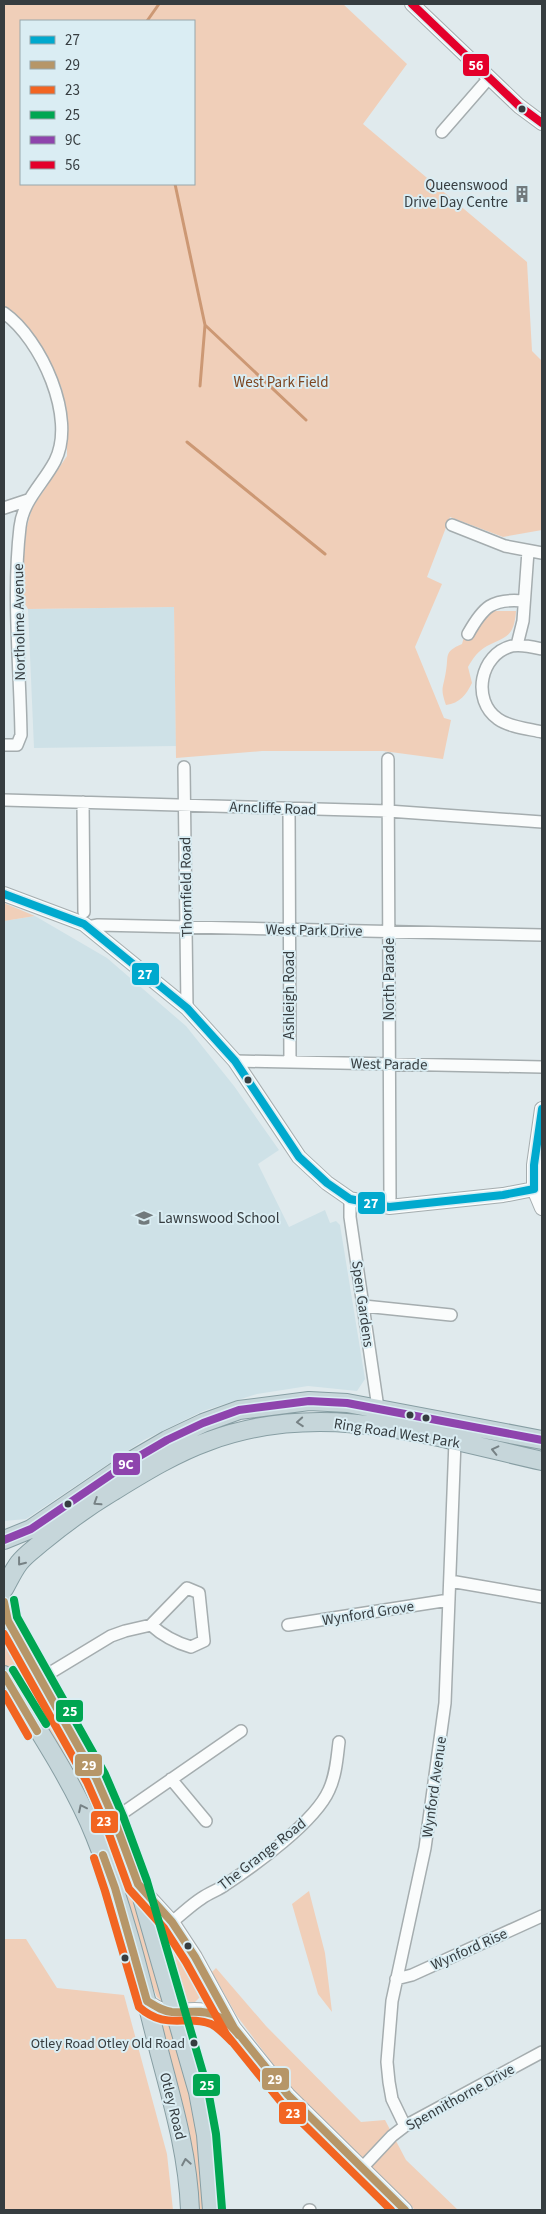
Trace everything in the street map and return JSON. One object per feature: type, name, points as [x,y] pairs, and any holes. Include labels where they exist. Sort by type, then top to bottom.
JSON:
[{"type":"highway","name":"Ring Road West Park","points":[[4,1540],[30,1529],[131,1461],[203,1423],[239,1410],[309,1400],[347,1403],[542,1440]]},
{"type":"highway","name":"Ring Road West Park","points":[[4,1589],[20,1562],[66,1522],[138,1476],[208,1441],[245,1430],[277,1424],[345,1421],[414,1432],[542,1461]]},
{"type":"highway","name":"Otley Road","points":[[4,1602],[8,1621],[96,1778],[114,1819],[184,2012],[206,2135],[212,2210]]},
{"type":"highway","name":"Otley Road","points":[[4,1675],[74,1791],[95,1835],[115,1888],[147,2001],[178,2124],[187,2168],[190,2210]]},
{"type":"street","points":[[412,4],[519,106],[542,123]]},
{"type":"street","points":[[442,132],[489,78]]},
{"type":"street","name":"Northolme Avenue","points":[[4,313],[26,335],[40,358],[58,395],[61,434],[56,459],[28,500],[20,525],[16,589],[21,734],[17,745],[4,745]]},
{"type":"street","points":[[4,508],[28,500]]},
{"type":"street","points":[[452,525],[505,546],[542,553]]},
{"type":"street","points":[[517,645],[523,621],[528,550]]},
{"type":"street","points":[[468,634],[478,616],[488,605],[507,599],[524,601]]},
{"type":"street","points":[[542,649],[517,645],[495,654],[487,665],[481,689],[483,700],[488,710],[502,722],[542,732]]},
{"type":"street","name":"North Parade","points":[[388,760],[390,1198]]},
{"type":"street","name":"Thornfield Road","points":[[184,767],[187,1008]]},
{"type":"street","name":"Arncliffe Road","points":[[4,800],[388,811],[542,822]]},
{"type":"street","points":[[83,802],[84,912]]},
{"type":"street","name":"Ashleigh Road","points":[[289,808],[290,1062]]},
{"type":"street","points":[[4,894],[87,927],[187,1008],[235,1060],[299,1157],[327,1183],[350,1199],[389,1207],[502,1195],[538,1188]]},
{"type":"street","name":"West Park Drive","points":[[87,927],[98,924],[542,935]]},
{"type":"street","name":"West Parade","points":[[235,1060],[542,1067]]},
{"type":"street","points":[[542,1109],[534,1165],[542,1208]]},
{"type":"street","name":"Spen Gardens","points":[[350,1199],[350,1217],[378,1408]]},
{"type":"street","points":[[364,1306],[451,1315]]},
{"type":"street","name":"Wynford Avenue","points":[[405,2126],[392,2099],[388,2062],[396,1979],[418,1885],[433,1800],[445,1702],[455,1442]]},
{"type":"street","points":[[450,1581],[542,1597]]},
{"type":"street","points":[[40,1679],[111,1636],[125,1630],[151,1625],[188,1588],[199,1593],[204,1640],[191,1647],[151,1625]]},
{"type":"street","name":"Wynford Grove","points":[[288,1625],[449,1600]]},
{"type":"street","points":[[114,1819],[241,1730]]},
{"type":"street","name":"The Grange Road","points":[[172,1922],[202,1898],[231,1881],[306,1822],[319,1807],[329,1790],[335,1773],[339,1742]]},
{"type":"street","points":[[171,1779],[206,1821]]},
{"type":"street","points":[[138,1884],[172,1922],[195,1957],[234,2028],[288,2095],[361,2169],[405,2210]]},
{"type":"street","name":"Wynford Rise","points":[[396,1979],[412,1975],[542,1916]]},
{"type":"street","points":[[184,2012],[207,1999],[209,1983]]},
{"type":"street","points":[[147,2001],[160,2010],[214,2013],[234,2028]]},
{"type":"street","name":"Spennithorne Drive","points":[[361,2169],[392,2136],[405,2126],[542,2052]]},
{"type":"shaded area","points":[[174,607],[176,746],[34,748],[28,609]]},
{"type":"shaded area","name":"Lawnswood School","points":[[35,916],[107,958],[186,1026],[234,1086],[279,1150],[258,1164],[289,1227],[325,1210],[330,1223],[336,1221],[340,1225],[365,1379],[357,1391],[308,1386],[257,1394],[203,1411],[144,1440],[26,1519],[4,1521],[4,921]]},
{"type":"green space","name":"West Park Field","points":[[4,4],[343,4],[407,64],[363,124],[527,262],[532,351],[542,361],[542,530],[503,537],[450,517],[427,577],[442,584],[415,647],[444,718],[451,720],[443,759],[383,751],[262,751],[176,758],[174,607],[28,609],[19,594],[24,537],[32,508],[67,456],[62,389],[49,360],[34,339],[4,309]]},
{"type":"green space","points":[[495,611],[516,611],[511,631],[476,655],[468,667],[472,683],[470,687],[459,700],[446,705],[443,688],[449,652],[462,644],[464,637],[470,639],[485,616]]},
{"type":"green space","points":[[4,903],[35,916],[4,921]]},
{"type":"green space","points":[[4,1627],[100,1799],[117,1840],[164,2003],[157,1997],[154,1990],[116,1874],[28,1703],[4,1666]]},
{"type":"green space","points":[[309,1891],[325,1953],[332,2012],[318,1994],[292,1904]]},
{"type":"green space","points":[[4,1939],[26,1939],[57,1988],[124,1995],[167,2154],[173,2210],[4,2210]]},
{"type":"green space","points":[[173,1942],[178,1942],[203,1984],[202,1995],[195,2002],[189,2002],[186,1999],[170,1950],[170,1945]]},
{"type":"green space","points":[[216,1968],[266,2026],[361,2122],[385,2120],[406,2160],[458,2210],[415,2210],[294,2092],[237,2016],[212,1972]]},
{"type":"green space","points":[[155,2015],[172,2017],[193,2095],[208,2210],[195,2210]]},
{"type":"waterway","points":[[148,20],[159,4]]},
{"type":"waterway","points":[[175,185],[205,325],[306,420]]},
{"type":"waterway","points":[[200,386],[205,325]]},
{"type":"waterway","points":[[187,442],[325,554]]},
{"type":"transit line","name":"56","points":[[412,4],[519,106],[542,123]]},
{"type":"transit line","name":"27","points":[[4,894],[84,924],[187,1008],[235,1061],[299,1157],[327,1183],[350,1199],[389,1207],[503,1195],[534,1189]]},
{"type":"transit line","name":"27","points":[[534,1189],[534,1165],[542,1109]]},
{"type":"transit line","name":"9C","points":[[4,1540],[31,1529],[131,1461],[167,1440],[203,1423],[239,1410],[309,1401],[347,1403],[542,1440]]},
{"type":"transit line","name":"25","points":[[14,1600],[17,1617],[105,1774],[147,1881],[208,2090],[216,2134],[222,2209]]},
{"type":"transit line","name":"29","points":[[4,1602],[8,1621],[96,1778],[114,1819],[138,1884],[172,1922],[195,1957],[234,2028],[288,2095],[405,2210]]},
{"type":"transit line","name":"23","points":[[4,1634],[87,1782],[105,1823],[129,1889],[164,1928],[186,1962],[226,2034],[281,2102],[391,2210]]},
{"type":"transit line","name":"25","points":[[13,1670],[46,1724]]},
{"type":"transit line","name":"29","points":[[4,1675],[37,1731]]},
{"type":"transit line","name":"23","points":[[4,1694],[28,1736]]},
{"type":"transit line","name":"29","points":[[103,1855],[115,1888],[147,2001],[168,2011],[210,2013],[225,2021],[239,2035]]},
{"type":"transit line","name":"23","points":[[94,1858],[139,2007],[158,2018],[175,2021],[202,2021],[211,2024],[232,2042]]},
{"type":"place","name":"Queenswood Drive Day Centre","points":[[522,194]]},
{"type":"place","name":"Lawnswood School","points":[[144,1218]]},
{"type":"place","name":"Otley Road Otley Old Road","points":[[194,2043]]}]
